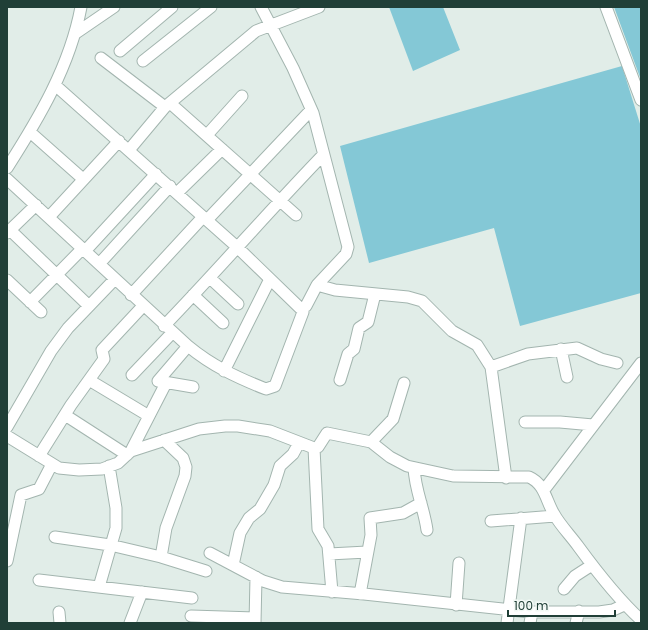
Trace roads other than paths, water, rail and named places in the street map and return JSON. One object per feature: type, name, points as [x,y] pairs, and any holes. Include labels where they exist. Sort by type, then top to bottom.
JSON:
[{"type":"street","points":[[7,168],[30,132],[56,85],[76,33],[81,7]]},
{"type":"street","points":[[76,33],[114,7]]},
{"type":"street","points":[[120,51],[172,7]]},
{"type":"street","points":[[143,61],[211,7]]},
{"type":"street","points":[[7,179],[84,249],[114,280],[168,329],[204,359],[266,389],[275,386],[303,312],[303,308],[317,285],[346,254],[348,247],[311,110],[293,68],[261,7]]},
{"type":"street","points":[[129,150],[167,105],[256,31],[319,7]]},
{"type":"street","points":[[606,7],[641,100]]},
{"type":"street","points":[[101,58],[207,135],[296,215]]},
{"type":"street","points":[[56,85],[237,247],[300,308],[303,308]]},
{"type":"street","points":[[207,135],[242,96]]},
{"type":"street","points":[[131,295],[311,110]]},
{"type":"street","points":[[30,132],[83,180]]},
{"type":"street","points":[[49,217],[119,140]]},
{"type":"street","points":[[99,264],[173,190],[222,149]]},
{"type":"street","points":[[132,375],[194,295],[279,200],[323,155]]},
{"type":"street","points":[[30,302],[84,249],[156,174]]},
{"type":"street","points":[[36,205],[8,232],[88,306]]},
{"type":"street","points":[[210,278],[238,304]]},
{"type":"street","points":[[224,370],[270,279]]},
{"type":"street","points":[[7,280],[41,312]]},
{"type":"street","points":[[7,427],[51,351],[68,328],[114,280]]},
{"type":"street","points":[[317,285],[335,290],[408,297],[422,301],[452,331],[477,345],[491,367],[506,478]]},
{"type":"street","points":[[340,380],[348,354],[354,349],[359,328],[368,322],[374,294]]},
{"type":"street","points":[[194,295],[223,322]]},
{"type":"street","points":[[39,456],[65,415],[104,359],[102,350],[143,306]]},
{"type":"street","points":[[188,346],[158,381],[193,387]]},
{"type":"street","points":[[491,367],[528,354],[577,348],[601,359],[617,363]]},
{"type":"street","points":[[561,349],[567,377]]},
{"type":"street","points":[[544,490],[641,363]]},
{"type":"street","points":[[89,380],[149,416]]},
{"type":"street","points":[[7,436],[59,468],[79,470],[102,469],[118,463],[129,453],[166,383]]},
{"type":"street","points":[[371,442],[393,420],[404,383]]},
{"type":"street","points":[[65,415],[129,453]]},
{"type":"street","points":[[525,422],[560,422],[593,425]]},
{"type":"street","points":[[129,453],[199,429],[238,426],[270,431],[314,448],[318,447],[328,432],[371,442],[390,457],[407,466],[453,476],[506,478],[529,477],[535,479],[544,490],[555,516],[592,565],[624,605],[641,620]]},
{"type":"street","points":[[161,557],[166,528],[185,476],[186,467],[183,458],[164,440]]},
{"type":"street","points":[[233,565],[240,534],[249,518],[260,509],[274,485],[280,466],[293,454],[299,443]]},
{"type":"street","points":[[314,448],[318,529],[328,546],[332,592]]},
{"type":"street","points":[[7,561],[21,495],[39,489],[52,464]]},
{"type":"street","points":[[99,587],[116,528],[116,508],[109,466]]},
{"type":"street","points":[[414,468],[415,483],[425,512],[427,530]]},
{"type":"street","points":[[360,594],[371,535],[370,518],[403,513],[421,503]]},
{"type":"street","points":[[491,521],[555,516]]},
{"type":"street","points":[[507,623],[510,610],[521,518]]},
{"type":"street","points":[[55,537],[110,545],[161,557],[206,571]]},
{"type":"street","points":[[329,554],[367,552]]},
{"type":"street","points":[[210,553],[256,577],[282,587],[510,610],[531,618],[579,611],[613,610],[624,605]]},
{"type":"street","points":[[456,605],[459,563]]},
{"type":"street","points":[[564,589],[575,576],[592,565]]},
{"type":"street","points":[[190,616],[255,620],[256,577]]},
{"type":"street","points":[[39,580],[192,598]]},
{"type":"street","points":[[130,623],[142,592]]},
{"type":"street","points":[[576,623],[579,611]]},
{"type":"water","points":[[389,7],[443,7],[460,50],[413,71]]},
{"type":"water","points":[[614,7],[641,7],[641,80]]},
{"type":"water","points":[[622,66],[641,127],[641,293],[520,326],[494,228],[369,263],[340,146]]}]
